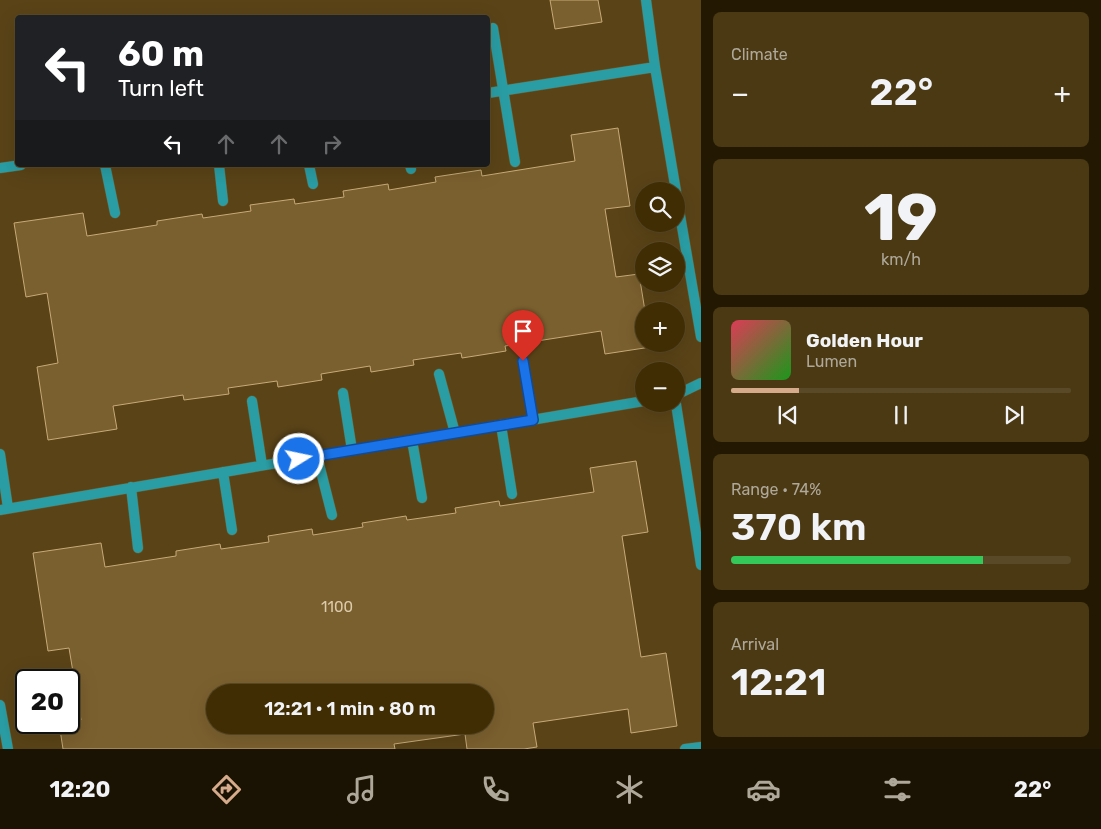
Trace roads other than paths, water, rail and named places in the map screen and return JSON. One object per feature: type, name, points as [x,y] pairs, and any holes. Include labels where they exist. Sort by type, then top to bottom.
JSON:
[{"type":"lane","points":[[646,0],[674,182]]},
{"type":"lane","points":[[493,28],[515,162]]},
{"type":"lane","points":[[490,93],[655,66]]},
{"type":"lane","points":[[0,168],[15,166]]},
{"type":"lane","points":[[105,167],[114,213]]},
{"type":"lane","points":[[219,167],[223,201]]},
{"type":"lane","points":[[309,167],[313,184]]},
{"type":"lane","points":[[683,232],[701,338]]},
{"type":"lane","points":[[523,361],[533,420]]},
{"type":"lane","points":[[439,374],[455,433]]},
{"type":"lane","points":[[685,391],[701,383]]},
{"type":"lane","points":[[343,393],[352,450]]},
{"type":"lane","points":[[252,401],[262,465]]},
{"type":"lane","points":[[0,454],[4,509],[635,403]]},
{"type":"lane","points":[[677,412],[701,565]]},
{"type":"lane","points":[[501,425],[512,494]]},
{"type":"lane","points":[[412,440],[422,498]]},
{"type":"lane","points":[[317,456],[332,515]]},
{"type":"lane","points":[[223,472],[232,530]]},
{"type":"lane","points":[[131,487],[138,548]]},
{"type":"lane","points":[[0,705],[8,749]]},
{"type":"lane","points":[[685,749],[701,747]]}]
